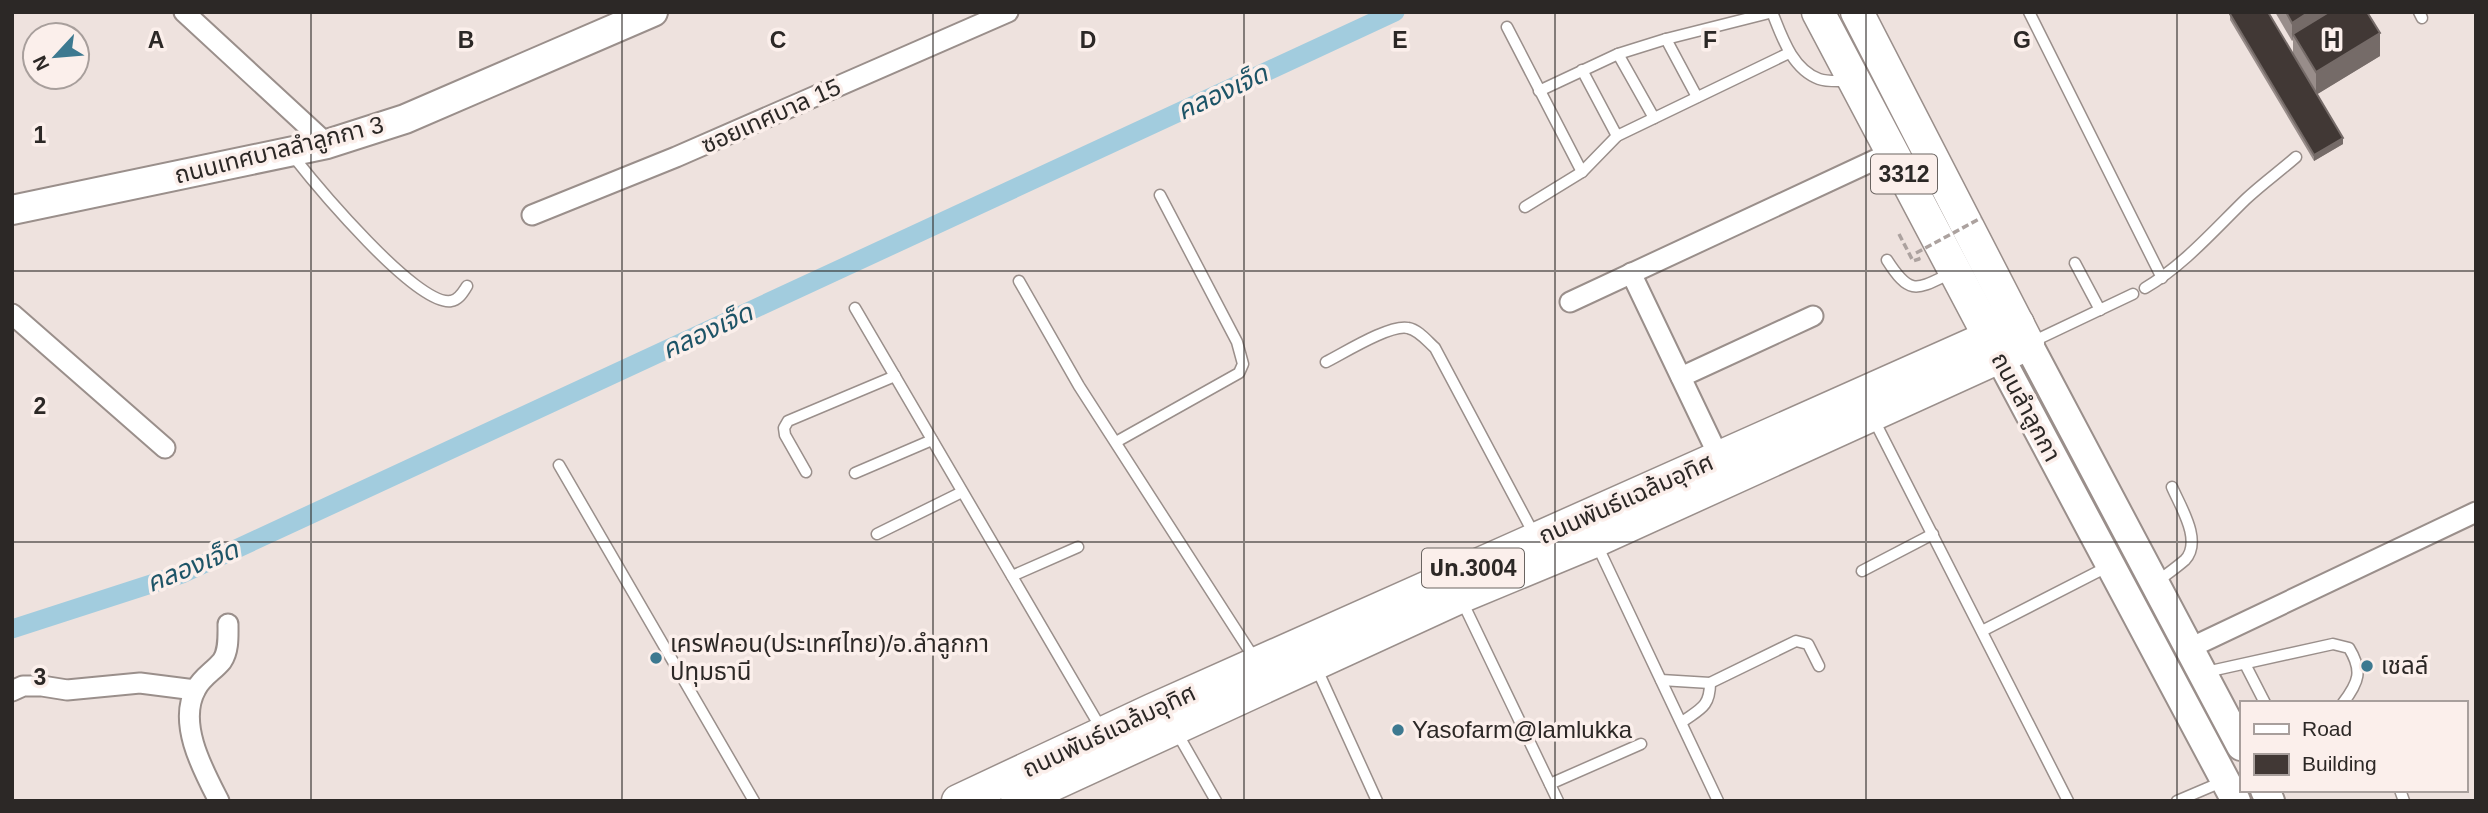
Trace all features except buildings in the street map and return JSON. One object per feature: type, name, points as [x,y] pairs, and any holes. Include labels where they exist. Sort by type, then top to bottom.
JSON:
[{"type":"main road","name":"ถนนเทศบาลลำลูกกา 3","points":[[12,210],[327,144],[405,119],[653,12]]},
{"type":"main road","name":"ถนนลำลูกกา","points":[[1818,12],[2230,791]]},
{"type":"main road","name":"ถนนลำลูกกา","points":[[1857,12],[2023,334],[2240,744]]},
{"type":"main road","name":"ปท.3004","points":[[1994,347],[2023,334]]},
{"type":"main road","name":"ถนนพันธ์แฉล้มอุทิศ","points":[[1017,801],[1460,597],[1595,541],[1871,415],[1994,347]]},
{"type":"main road","name":"ถนนพันธ์แฉล้มอุทิศ","points":[[958,801],[1719,457],[1994,347]]},
{"type":"street","points":[[184,12],[327,144]]},
{"type":"street","name":"ซอยเทศบาล 15","points":[[532,215],[677,157],[1008,12]]},
{"type":"street","points":[[1570,302],[1892,152]]},
{"type":"street","points":[[1631,273],[1719,457]]},
{"type":"street","points":[[12,314],[165,448]]},
{"type":"street","points":[[1681,377],[1813,316]]},
{"type":"street","points":[[2196,660],[2476,512]]},
{"type":"street","points":[[219,801],[202,767],[191,734],[191,713],[195,690],[206,675],[222,661],[227,648],[228,624]]},
{"type":"street","points":[[12,691],[23,686],[42,685],[67,690],[141,683],[195,690]]},
{"type":"lane","points":[[1539,91],[1618,54],[1665,38],[1773,12],[1789,53],[1808,73],[1821,80],[1855,82]]},
{"type":"lane","points":[[2029,12],[2162,278]]},
{"type":"lane","points":[[1507,27],[1582,172]]},
{"type":"lane","points":[[1665,38],[1697,97]]},
{"type":"lane","points":[[1525,206],[1582,172],[1617,136],[1789,53]]},
{"type":"lane","points":[[1618,54],[1654,118]]},
{"type":"lane","points":[[1581,70],[1617,136]]},
{"type":"lane","points":[[290,152],[317,187],[415,286],[433,298],[450,302],[457,299],[467,286]]},
{"type":"lane","points":[[2145,288],[2162,278],[2223,224],[2247,198],[2296,157]]},
{"type":"lane","points":[[1116,442],[1239,373],[1243,364],[1237,342],[1160,195]]},
{"type":"lane","points":[[1887,260],[1899,278],[1911,286],[1922,287],[1954,271]]},
{"type":"lane","points":[[2075,263],[2100,310]]},
{"type":"lane","points":[[1019,281],[1079,386],[1258,664]]},
{"type":"lane","points":[[2023,334],[2100,310],[2133,294]]},
{"type":"lane","points":[[855,307],[1104,733]]},
{"type":"lane","points":[[1326,362],[1388,331],[1407,327],[1420,333],[1435,348],[1537,539]]},
{"type":"lane","points":[[806,472],[785,435],[784,428],[788,421],[895,376]]},
{"type":"lane","points":[[1871,415],[2068,801]]},
{"type":"lane","points":[[855,473],[932,440]]},
{"type":"lane","points":[[559,465],[754,801]]},
{"type":"lane","points":[[2155,583],[2186,558],[2191,550],[2192,536],[2172,486]]},
{"type":"lane","points":[[877,534],[962,492]]},
{"type":"lane","points":[[1862,571],[1933,534]]},
{"type":"lane","points":[[1595,541],[1718,801]]},
{"type":"lane","points":[[1012,576],[1078,547]]},
{"type":"lane","points":[[1982,631],[2111,565]]},
{"type":"lane","points":[[1460,597],[1558,801]]},
{"type":"lane","points":[[1661,680],[1710,682],[1796,641],[1808,644],[1819,666]]},
{"type":"lane","points":[[2196,660],[2245,664],[2333,644],[2349,648],[2358,663],[2357,682],[2344,701]]},
{"type":"lane","points":[[1314,664],[1377,801]]},
{"type":"lane","points":[[2245,664],[2264,701]]},
{"type":"lane","points":[[1682,722],[1704,706],[1710,698],[1710,682]]},
{"type":"lane","points":[[1174,727],[1216,801]]},
{"type":"lane","points":[[1550,784],[1641,744]]},
{"type":"lane","points":[[2177,801],[2230,791]]},
{"type":"path","points":[[1916,253],[1980,218]]},
{"type":"path","points":[[1899,234],[1913,261],[1919,259]]},
{"type":"waterway","name":"คลองเจ็ด","points":[[12,629],[182,574],[1395,12]]},
{"type":"place","name":"เครฟคอน(ประเทศไทย)/อ.ลำลูกกา ปทุมธานี","points":[[656,658]]},
{"type":"place","name":"เชลล์","points":[[2367,666]]},
{"type":"place","name":"Yasofarm@lamlukka","points":[[1398,730]]}]
